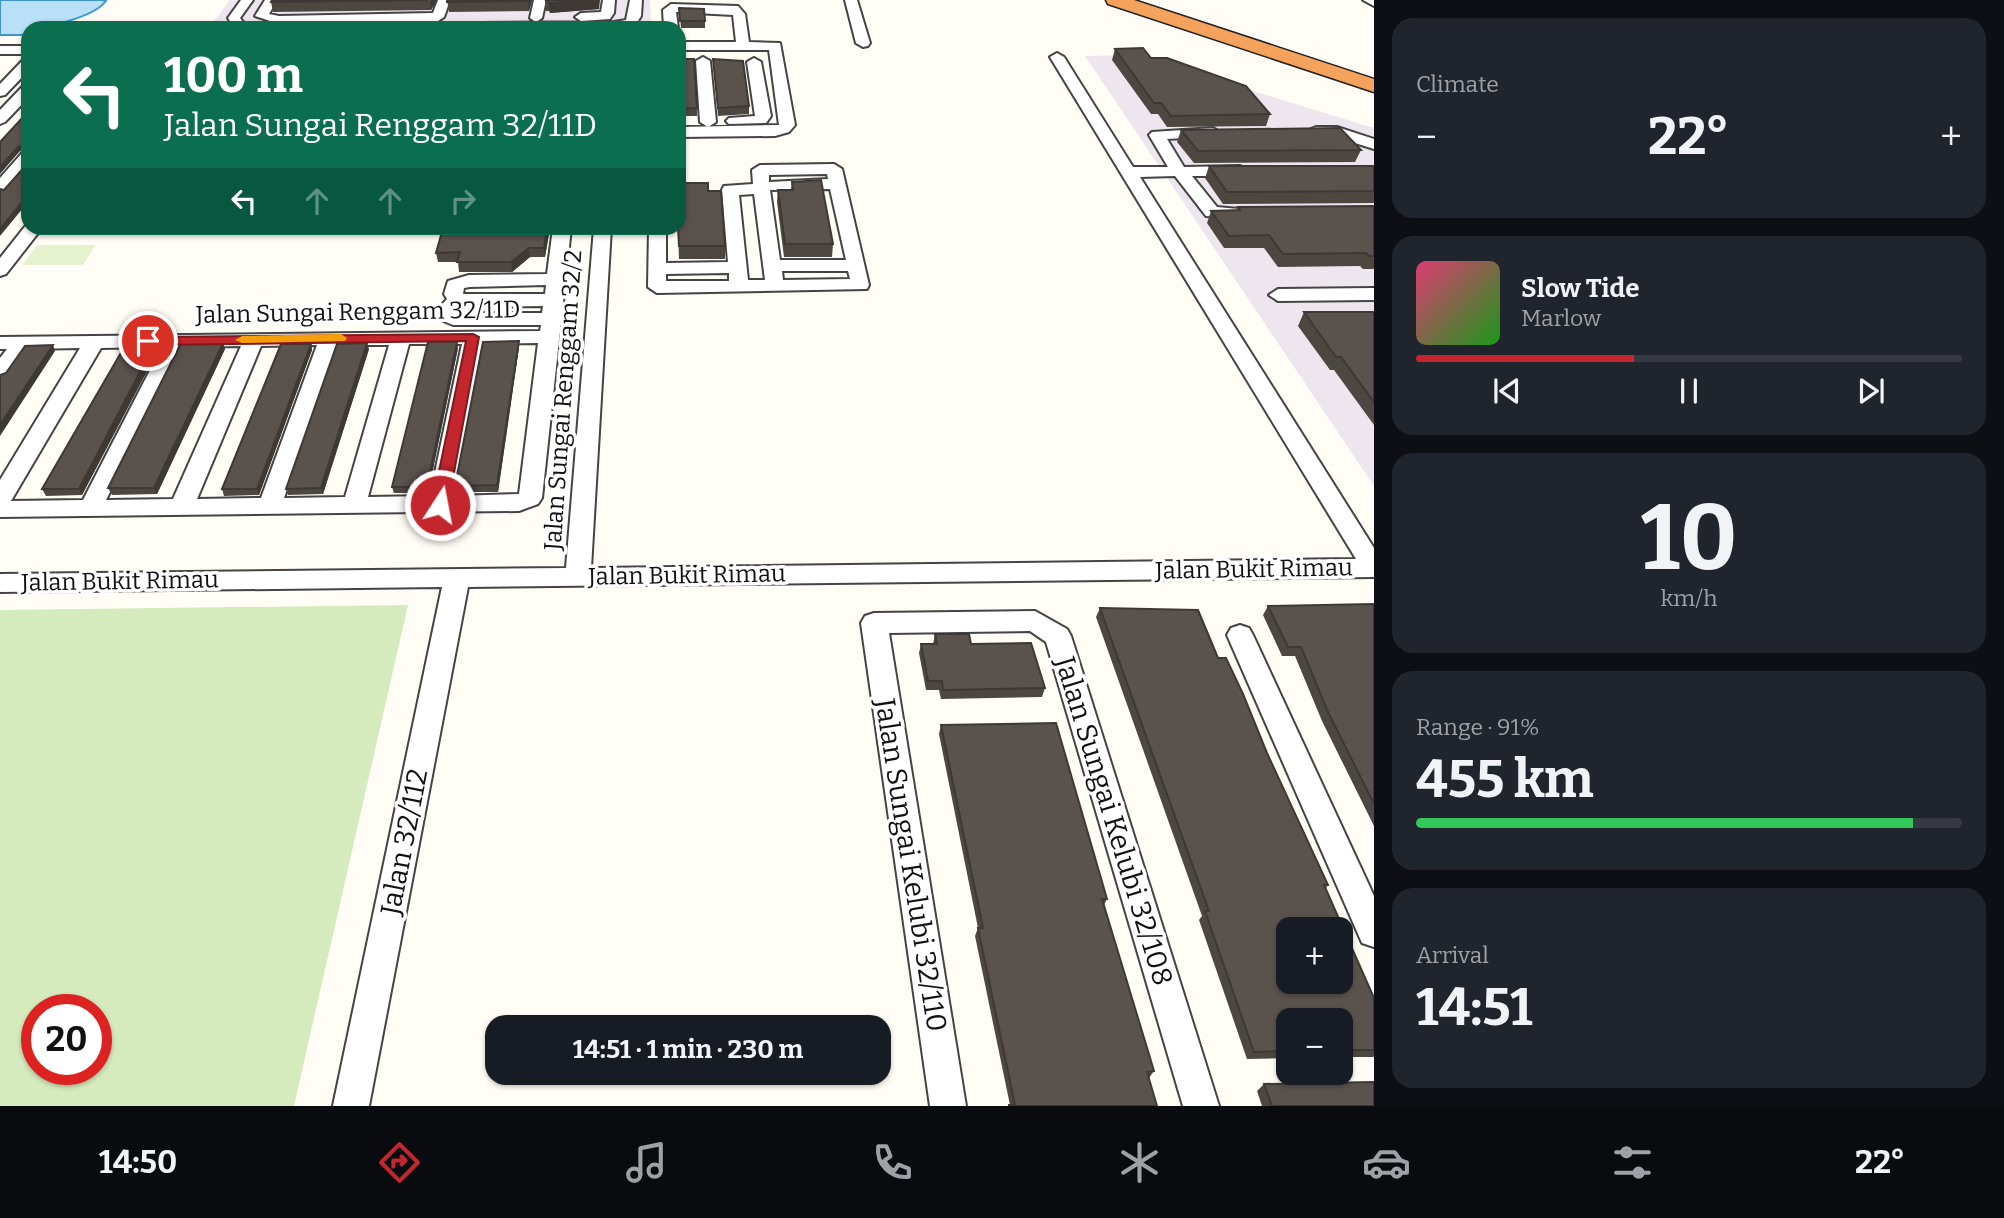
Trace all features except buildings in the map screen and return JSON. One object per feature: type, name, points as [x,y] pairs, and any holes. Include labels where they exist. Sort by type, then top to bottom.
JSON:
[{"type":"highway","points":[[1115,0],[1374,86]]},
{"type":"highway","points":[[1141,0],[1374,76]]},
{"type":"street","points":[[235,21],[234,18],[247,0]]},
{"type":"street","points":[[271,0],[261,16],[267,19],[339,14],[536,18],[605,16],[608,13],[609,0]]},
{"type":"street","points":[[438,17],[444,0]]},
{"type":"street","points":[[536,18],[540,0]]},
{"type":"street","points":[[631,21],[635,16],[636,0]]},
{"type":"street","points":[[851,0],[863,43]]},
{"type":"street","points":[[1369,0],[1374,2]]},
{"type":"street","points":[[670,21],[668,10],[671,8],[734,9],[738,13],[742,39]]},
{"type":"street","points":[[686,34],[742,39],[776,54]]},
{"type":"street","points":[[686,45],[742,39]]},
{"type":"street","points":[[0,50],[21,50]]},
{"type":"street","points":[[686,121],[761,120],[763,116],[748,62],[776,54]]},
{"type":"street","points":[[686,132],[784,129],[787,125],[776,54]]},
{"type":"street","points":[[1065,57],[1128,172],[1374,568]]},
{"type":"street","points":[[704,61],[708,122]]},
{"type":"street","points":[[0,92],[21,70]]},
{"type":"street","points":[[1,118],[21,97]]},
{"type":"street","points":[[1,118],[21,117]]},
{"type":"street","points":[[1296,132],[1337,132],[1374,144]]},
{"type":"street","points":[[1229,133],[1157,135],[1179,171],[1212,212],[1255,214]]},
{"type":"street","points":[[3,181],[21,163]]},
{"type":"street","points":[[1128,172],[1263,170]]},
{"type":"street","points":[[3,181],[21,179]]},
{"type":"street","points":[[661,237],[656,269],[657,287],[738,277],[775,286],[860,285],[837,184],[730,190],[738,277]]},
{"type":"street","points":[[768,188],[775,286]]},
{"type":"street","points":[[1,268],[27,235]]},
{"type":"street","points":[[0,509],[440,505],[519,503],[530,498],[561,235]]},
{"type":"street","name":"Jalan Sungai Renggam 32/2","points":[[578,576],[602,235]]},
{"type":"street","points":[[773,266],[856,265]]},
{"type":"street","points":[[469,281],[552,309],[453,319],[448,316],[447,310],[457,299],[453,294],[455,285],[469,281]]},
{"type":"street","points":[[1278,295],[1374,294]]},
{"type":"street","name":"Jalan Sungai Renggam 32/11D","points":[[0,343],[473,337],[552,309]]},
{"type":"street","points":[[440,505],[473,337]]},
{"type":"street","points":[[269,507],[329,338]]},
{"type":"street","points":[[354,505],[401,338]]},
{"type":"street","points":[[181,508],[254,339]]},
{"type":"street","points":[[90,509],[175,341]]},
{"type":"street","points":[[0,373],[21,342]]},
{"type":"street","points":[[0,499],[94,342]]},
{"type":"street","name":"Jalan Bukit Rimau","points":[[0,583],[1374,568]]},
{"type":"street","name":"Jalan 32/112","points":[[351,1106],[457,577]]},
{"type":"street","name":"Jalan Sungai Kelubi 32/108","points":[[874,624],[1035,621],[1058,636],[1201,1106]]},
{"type":"street","name":"Jalan Sungai Kelubi 32/110","points":[[874,624],[948,1106]]},
{"type":"street","points":[[1240,635],[1374,932]]},
{"type":"shaded area","points":[[230,0],[650,0],[651,21],[214,21]]},
{"type":"shaded area","points":[[1135,55],[1374,128],[1374,486],[1085,56]]},
{"type":"green space","points":[[37,245],[96,245],[83,265],[22,265]]},
{"type":"green space","points":[[408,605],[294,1106],[0,1106],[0,610]]},
{"type":"water","points":[[0,0],[106,1],[92,12],[70,20],[21,21],[21,35],[0,35]]},
{"type":"slow traffic","points":[[242,340],[341,338]]},
{"type":"route","points":[[148,341],[473,337],[440,505]]}]
